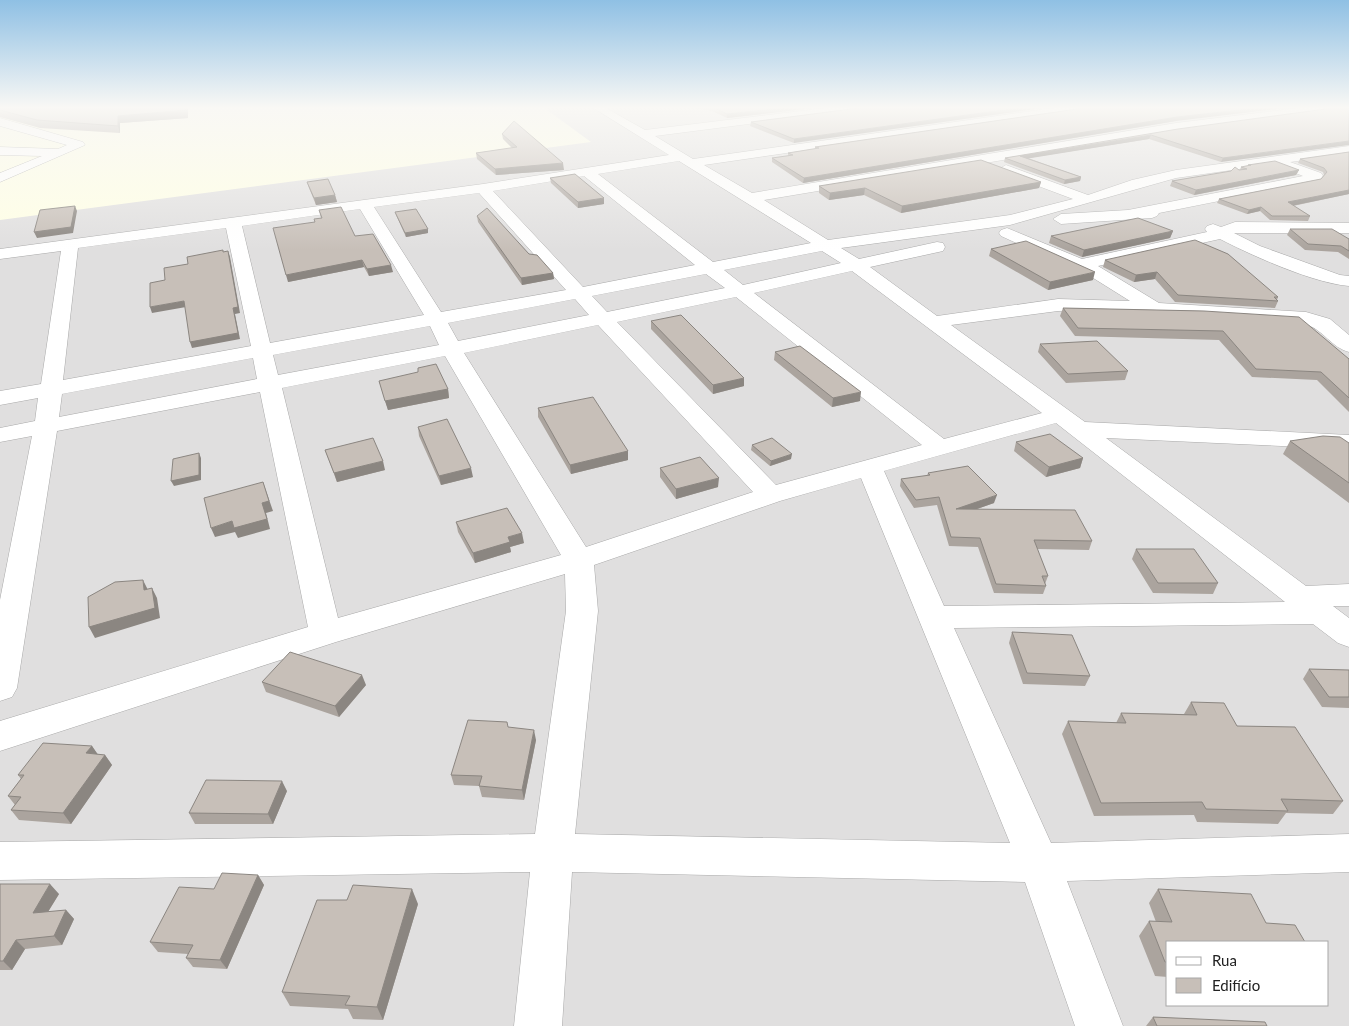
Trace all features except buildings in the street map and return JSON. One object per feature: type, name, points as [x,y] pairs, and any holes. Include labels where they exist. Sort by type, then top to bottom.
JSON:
[{"type":"street","points":[[0,178],[58,155]]},
{"type":"street","points":[[677,155],[826,245],[854,264],[1069,422],[1349,635]]},
{"type":"street","points":[[0,254],[233,223],[586,172],[725,155]]},
{"type":"street","points":[[970,155],[1081,202]]},
{"type":"street","points":[[749,198],[1005,155]]},
{"type":"street","points":[[0,398],[579,293],[826,245],[1010,220],[1081,202],[1137,183],[1176,174],[1272,160],[1325,155]]},
{"type":"street","points":[[1134,214],[1314,178],[1316,176],[1272,160]]},
{"type":"street","points":[[586,172],[939,447]]},
{"type":"street","points":[[483,188],[603,319],[771,495]]},
{"type":"street","points":[[0,435],[452,349],[740,291],[854,264],[1007,233],[1045,221],[1081,202]]},
{"type":"street","points":[[364,204],[436,319],[452,349],[579,560],[582,611],[553,853],[538,1026]]},
{"type":"street","points":[[1045,221],[1134,214],[1188,214],[1273,226]]},
{"type":"street","points":[[1188,214],[1219,234],[1296,266],[1337,280],[1349,281]]},
{"type":"street","points":[[233,223],[326,633]]},
{"type":"street","points":[[1080,265],[1219,234],[1235,227],[1349,228]]},
{"type":"street","points":[[1007,233],[1096,272],[1156,309]]},
{"type":"street","points":[[0,688],[46,427],[70,245]]},
{"type":"street","points":[[933,322],[1058,305],[1156,309],[1306,318],[1323,323],[1349,346]]},
{"type":"street","points":[[0,736],[326,633],[579,560],[771,495],[939,447],[1069,422],[1349,442]]},
{"type":"street","points":[[869,466],[1039,863],[1099,1026]]},
{"type":"street","points":[[935,617],[1309,605],[1349,595]]},
{"type":"street","points":[[0,861],[553,853],[1039,863],[1349,853]]},
{"type":"shaded area","points":[[0,155],[1349,155],[1349,1026],[0,1026]]},
{"type":"shaded area","points":[[0,155],[493,155],[0,220]]}]
